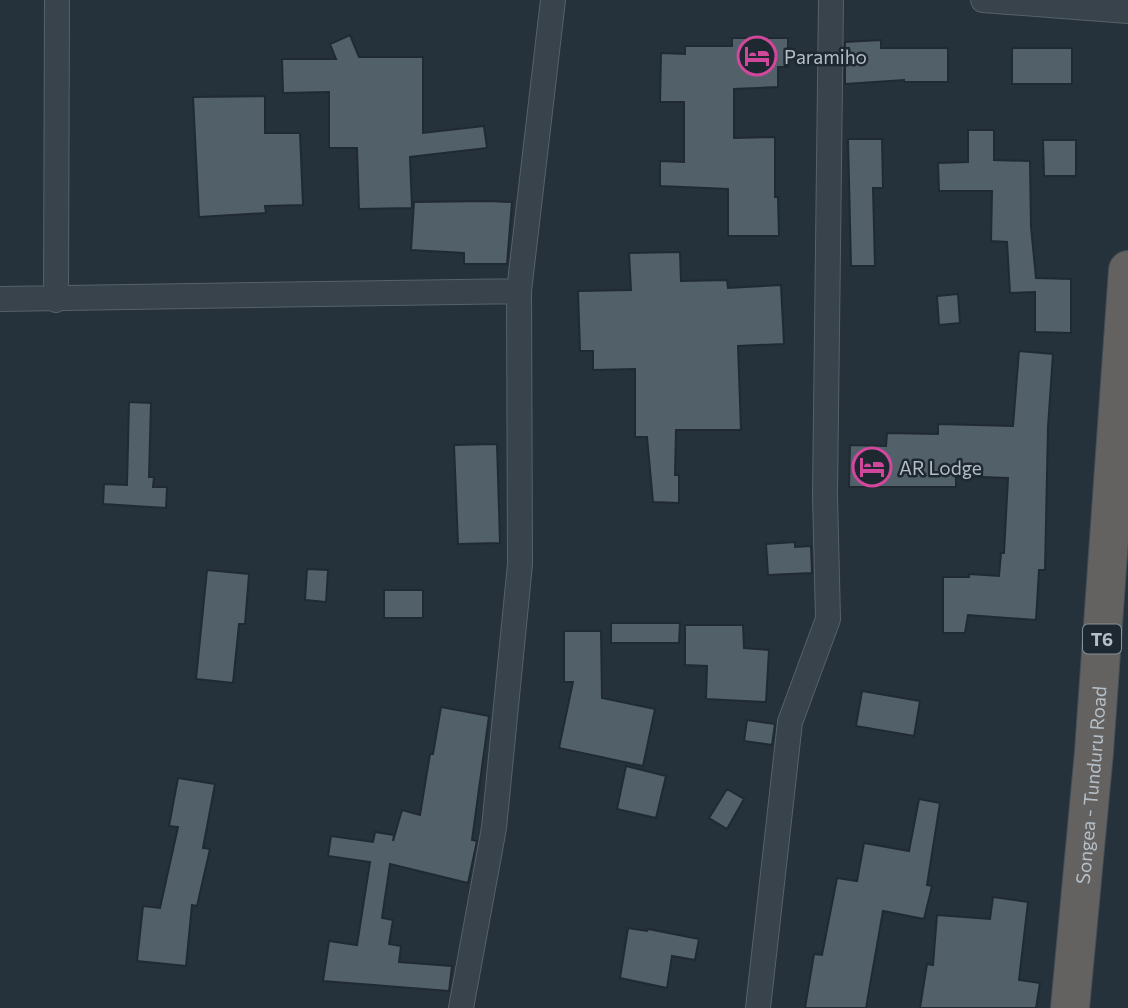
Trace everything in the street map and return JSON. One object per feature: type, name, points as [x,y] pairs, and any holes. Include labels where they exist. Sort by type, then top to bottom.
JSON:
[{"type":"highway","name":"Songea - Tunduru Road","points":[[1070,1008],[1124,387],[1128,270]]},
{"type":"street","points":[[56,300],[57,0]]},
{"type":"street","points":[[461,1008],[494,828],[520,564],[519,291],[553,0]]},
{"type":"street","points":[[758,1008],[790,722],[828,619],[825,495],[831,0]]},
{"type":"street","points":[[983,0],[1128,11]]},
{"type":"street","points":[[0,299],[519,291]]},
{"type":"building","points":[[350,35],[359,57],[423,57],[423,133],[484,126],[487,148],[410,157],[412,208],[359,209],[357,148],[329,148],[329,92],[283,93],[282,59],[336,59],[330,44]]},
{"type":"building","points":[[732,38],[788,38],[788,67],[778,67],[778,87],[734,89],[734,138],[775,137],[775,197],[778,197],[779,236],[728,236],[728,189],[660,186],[660,161],[684,162],[684,102],[660,102],[661,53],[685,54],[685,46],[732,46]]},
{"type":"building","points":[[881,40],[881,48],[948,48],[948,82],[904,80],[845,84],[845,42]]},
{"type":"building","points":[[1012,48],[1072,48],[1072,84],[1012,84]]},
{"type":"building","points":[[265,96],[265,133],[300,133],[303,205],[265,206],[266,213],[199,217],[193,97]]},
{"type":"building","points":[[968,130],[994,130],[994,160],[1030,161],[1031,227],[1036,278],[1071,279],[1071,333],[1035,332],[1035,292],[1010,293],[1007,242],[991,241],[992,191],[939,191],[938,163],[968,162]]},
{"type":"building","points":[[848,139],[882,139],[883,188],[873,188],[875,266],[851,266]]},
{"type":"building","points":[[1043,140],[1076,140],[1076,176],[1044,176]]},
{"type":"building","points":[[414,202],[512,202],[507,264],[464,264],[464,253],[411,250]]},
{"type":"building","points":[[680,252],[681,281],[727,280],[728,288],[781,285],[784,344],[738,346],[741,430],[676,430],[675,475],[679,475],[679,503],[653,502],[647,437],[635,437],[635,369],[593,370],[593,351],[580,351],[578,291],[631,290],[629,253]]},
{"type":"building","points":[[958,294],[960,323],[939,325],[937,296]]},
{"type":"building","points":[[1019,351],[1053,354],[1048,427],[1045,570],[1039,570],[1036,620],[968,615],[965,633],[943,633],[943,577],[969,577],[969,574],[999,576],[1001,553],[1004,553],[1008,478],[956,476],[956,487],[849,487],[850,445],[886,446],[887,433],[938,434],[938,424],[1013,426]]},
{"type":"building","points":[[129,402],[151,403],[149,477],[154,477],[153,487],[167,487],[166,508],[103,504],[104,484],[127,485]]},
{"type":"building","points":[[497,444],[500,543],[458,544],[454,445]]},
{"type":"building","points":[[795,542],[795,547],[811,546],[812,573],[768,575],[766,544]]},
{"type":"building","points":[[307,569],[328,570],[326,602],[305,600]]},
{"type":"building","points":[[207,570],[249,574],[245,624],[239,624],[233,683],[196,679]]},
{"type":"building","points":[[384,590],[423,590],[423,618],[384,618]]},
{"type":"building","points":[[611,623],[680,623],[679,643],[611,643]]},
{"type":"building","points":[[685,625],[743,625],[744,648],[769,650],[766,702],[706,699],[707,666],[685,665]]},
{"type":"building","points":[[564,631],[601,631],[602,698],[655,709],[643,766],[559,748],[573,682],[564,682]]},
{"type":"building","points":[[862,691],[920,701],[914,736],[856,726]]},
{"type":"building","points":[[441,707],[489,716],[472,840],[477,841],[468,883],[390,864],[382,918],[393,920],[389,944],[401,946],[399,962],[452,966],[449,991],[323,981],[329,941],[357,945],[370,862],[328,856],[331,836],[373,842],[375,832],[394,835],[393,841],[402,810],[420,815]]},
{"type":"building","points":[[747,720],[775,724],[772,745],[744,741]]},
{"type":"building","points":[[626,766],[666,776],[656,818],[617,809]]},
{"type":"building","points":[[178,778],[215,784],[203,848],[210,849],[197,906],[192,905],[186,966],[137,961],[143,906],[160,908],[178,827],[169,826]]},
{"type":"building","points":[[727,789],[744,799],[727,829],[709,818]]},
{"type":"building","points":[[919,799],[940,803],[927,885],[932,886],[924,919],[883,911],[866,1008],[805,1008],[814,954],[822,955],[837,878],[857,881],[864,843],[909,851]]},
{"type":"building","points":[[993,897],[1028,902],[1019,980],[1040,983],[1036,1008],[920,1008],[927,964],[933,965],[937,915],[990,919]]},
{"type":"building","points":[[628,928],[699,939],[695,960],[672,956],[667,988],[620,978]]},
{"type":"place","name":"Paramiho","points":[[757,56]]},
{"type":"place","name":"AR Lodge","points":[[872,467]]}]
